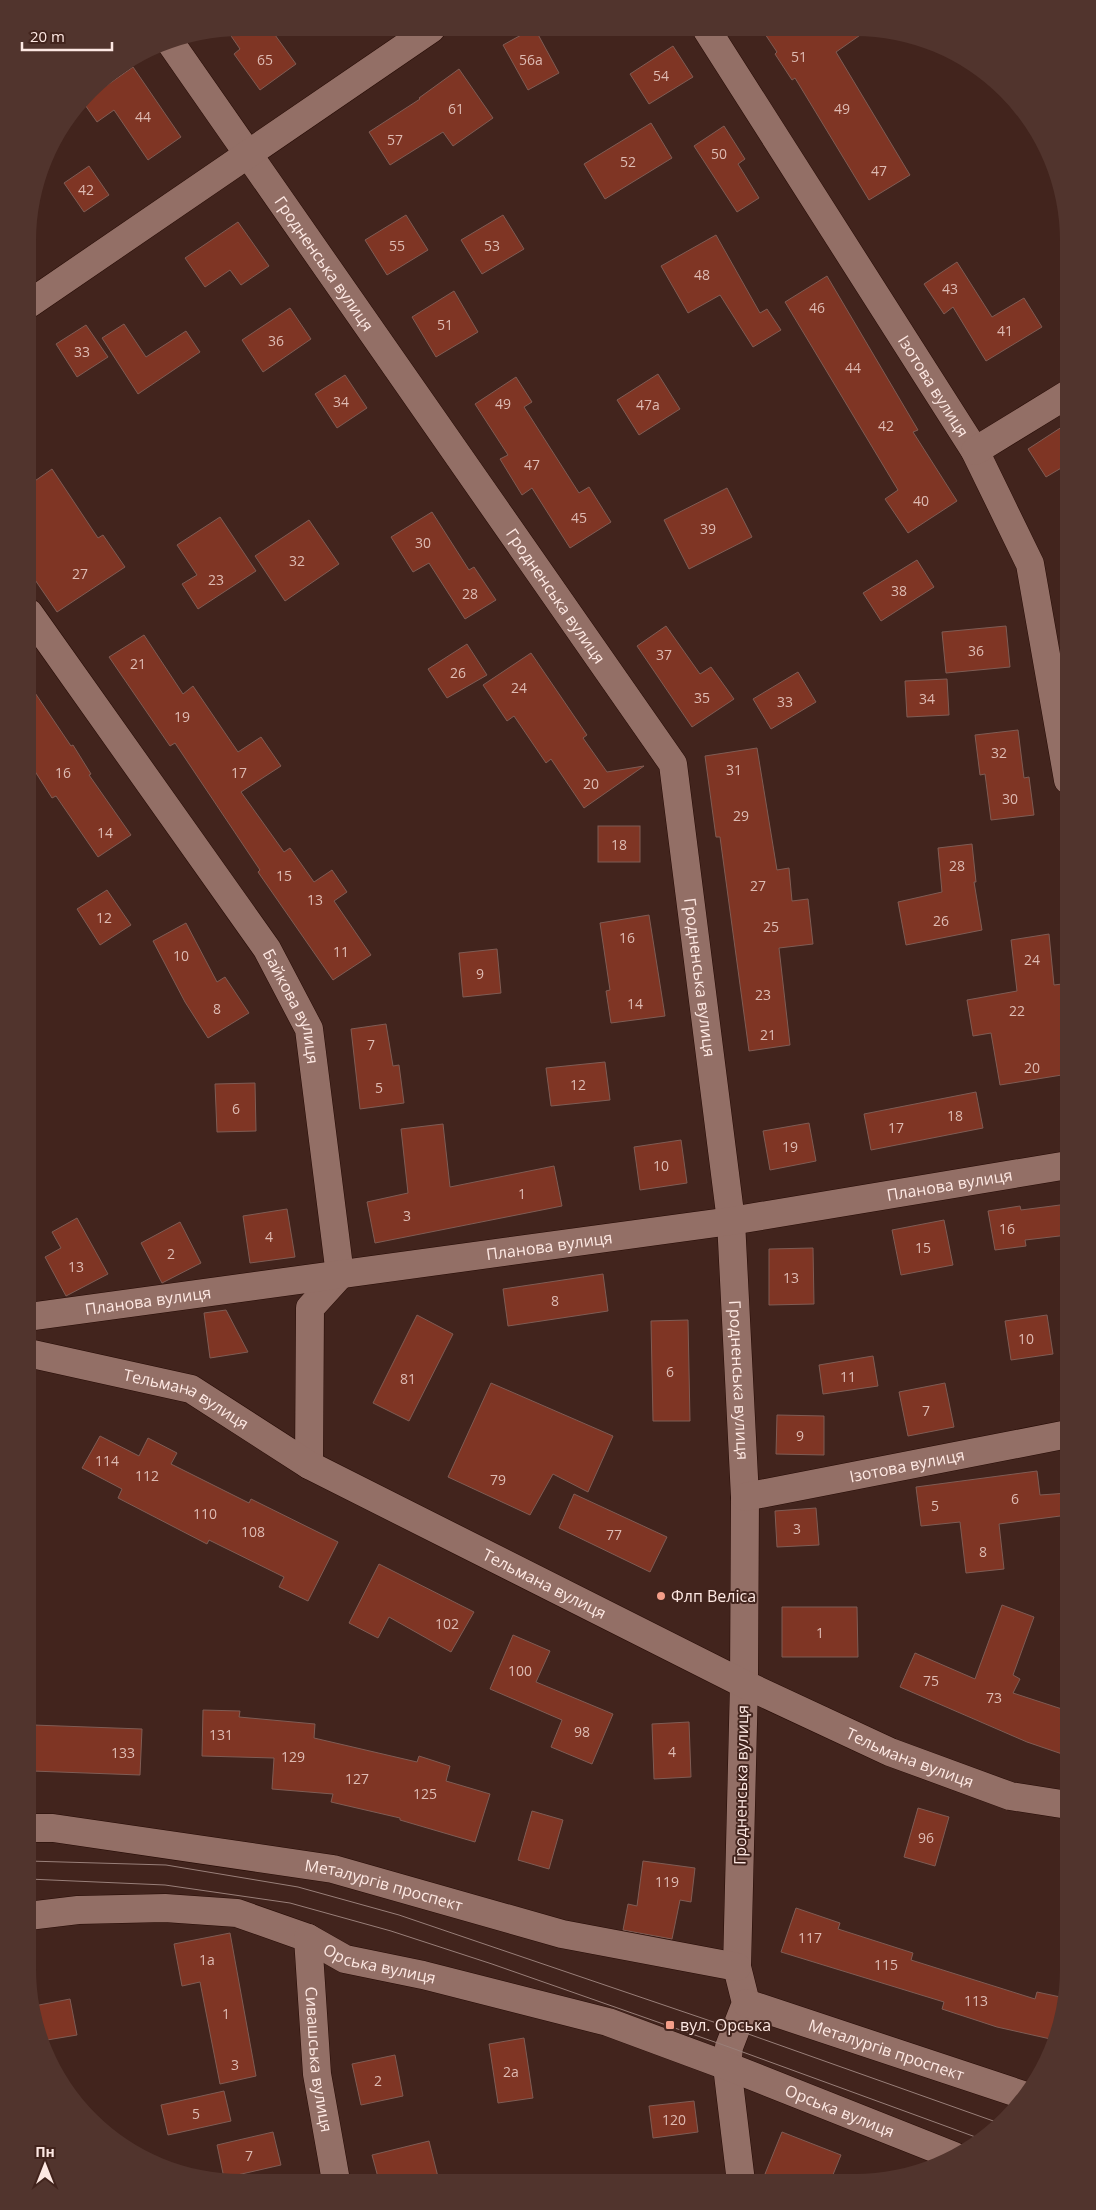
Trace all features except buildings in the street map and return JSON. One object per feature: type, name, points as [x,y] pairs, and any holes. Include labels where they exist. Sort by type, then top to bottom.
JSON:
[{"type":"street","points":[[36,299],[421,36]]},
{"type":"street","name":"Ізотова вулиця","points":[[711,36],[975,452],[1030,564],[1060,735]]},
{"type":"street","name":"Гродненська вулиця","points":[[174,47],[250,154],[673,764],[731,1221],[744,1497],[744,1684],[737,1967],[746,2003]]},
{"type":"street","points":[[975,452],[1060,399]]},
{"type":"street","name":"Байкова вулиця","points":[[36,623],[267,949],[309,1029],[340,1275]]},
{"type":"street","name":"Планова вулиця","points":[[36,1316],[731,1221],[1060,1166]]},
{"type":"street","points":[[309,1464],[310,1308],[340,1275]]},
{"type":"street","name":"Тельмана вулиця","points":[[36,1355],[191,1389],[309,1464],[744,1684],[890,1752],[1010,1796],[1060,1804]]},
{"type":"street","name":"Ізотова вулиця","points":[[744,1497],[1060,1436]]},
{"type":"street","name":"Металургів проспект","points":[[36,1828],[53,1828],[333,1869],[562,1934],[737,1967]]},
{"type":"street","name":"Орська вулиця","points":[[36,1915],[78,1910],[165,1908],[237,1912],[308,1938],[345,1959],[423,1975],[608,2022],[727,2066],[946,2153]]},
{"type":"street","name":"Сивашська вулиця","points":[[308,1938],[317,2074],[335,2174]]},
{"type":"street","points":[[740,2174],[727,2066],[729,2047],[746,2003]]},
{"type":"street","name":"Металургів проспект","points":[[746,2003],[1018,2093]]},
{"type":"tram line","points":[[36,1861],[166,1865],[298,1887],[399,1915],[737,2030],[993,2121]]},
{"type":"tram line","points":[[36,1879],[165,1885],[290,1903],[391,1931],[492,1964],[729,2047],[973,2136]]},
{"type":"place","name":"Флп Веліса","points":[[661,1596]]},
{"type":"place","name":"вул. Орська","points":[[670,2025]]}]
